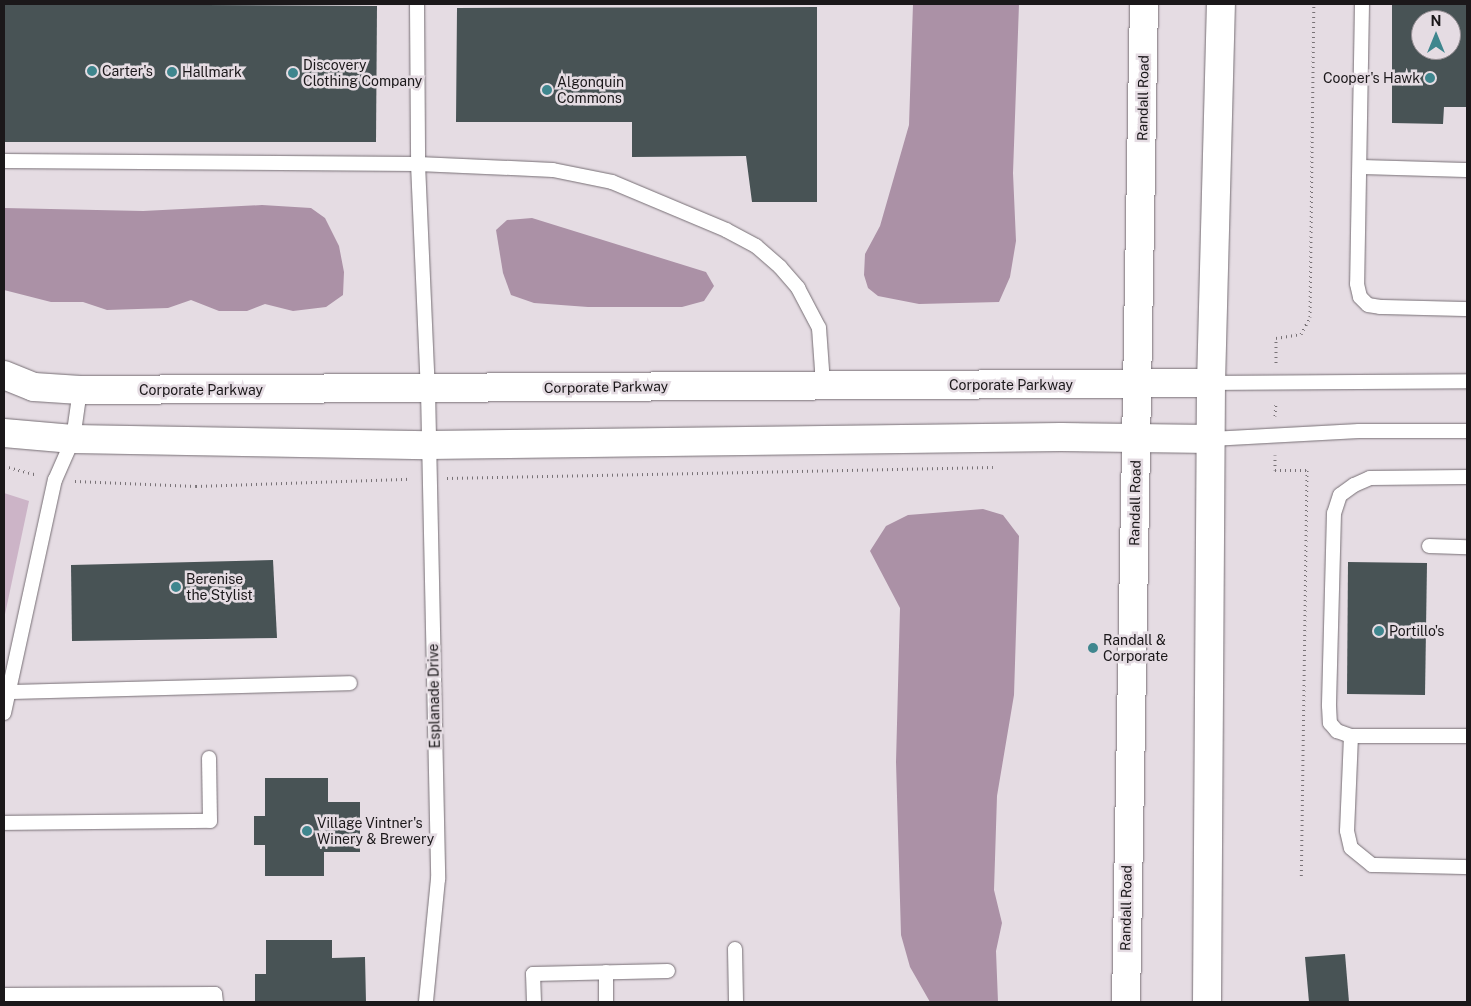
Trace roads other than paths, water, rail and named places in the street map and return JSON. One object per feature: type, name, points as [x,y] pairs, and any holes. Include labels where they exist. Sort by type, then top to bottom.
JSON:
[{"type":"street","name":"Randall Road","points":[[1126,1002],[1144,4]]},
{"type":"street","points":[[1207,1002],[1211,383],[1221,4]]},
{"type":"street","name":"Corporate Parkway","points":[[4,375],[34,387],[80,390],[428,390],[823,384],[1138,386],[1211,383]]},
{"type":"street","points":[[4,433],[73,438],[428,445],[1061,437],[1211,439]]},
{"type":"lane","name":"Esplanade Drive","points":[[417,4],[418,164],[428,390],[438,879],[426,1002]]},
{"type":"lane","points":[[1362,4],[1357,284],[1360,297],[1368,304],[1380,308],[1467,309]]},
{"type":"lane","points":[[4,161],[418,164],[553,170],[612,182],[691,214],[756,246],[798,288],[814,317],[821,342],[823,384]]},
{"type":"lane","points":[[1360,167],[1467,170]]},
{"type":"lane","points":[[1211,383],[1467,381]]},
{"type":"lane","points":[[4,713],[56,480],[73,438],[80,390]]},
{"type":"lane","points":[[1211,439],[1467,431]]},
{"type":"lane","points":[[1467,476],[1370,478],[1354,485],[1340,495],[1334,513],[1329,706],[1330,723],[1337,731],[1351,736],[1467,736]]},
{"type":"lane","points":[[1429,546],[1467,547]]},
{"type":"lane","points":[[8,692],[350,683]]},
{"type":"lane","points":[[1351,736],[1347,831],[1351,848],[1372,865],[1467,867]]},
{"type":"lane","points":[[4,823],[210,821],[209,758]]},
{"type":"lane","points":[[735,949],[736,1002]]},
{"type":"lane","points":[[534,1002],[533,974],[668,971]]},
{"type":"lane","points":[[606,972],[606,1002]]},
{"type":"lane","points":[[4,995],[215,994],[216,1002]]},
{"type":"place","name":"Carter's","points":[[92,71]]},
{"type":"place","name":"Hallmark","points":[[172,72]]},
{"type":"place","name":"Discovery Clothing Company","points":[[293,73]]},
{"type":"place","name":"Cooper's Hawk","points":[[1430,78]]},
{"type":"place","name":"Algonquin Commons","points":[[547,90]]},
{"type":"place","name":"Berenise the Stylist","points":[[176,587]]},
{"type":"place","name":"Portillo's","points":[[1379,631]]},
{"type":"place","name":"Randall & Corporate","points":[[1093,648]]},
{"type":"place","name":"Village Vintner's Winery & Brewery","points":[[307,831]]}]
